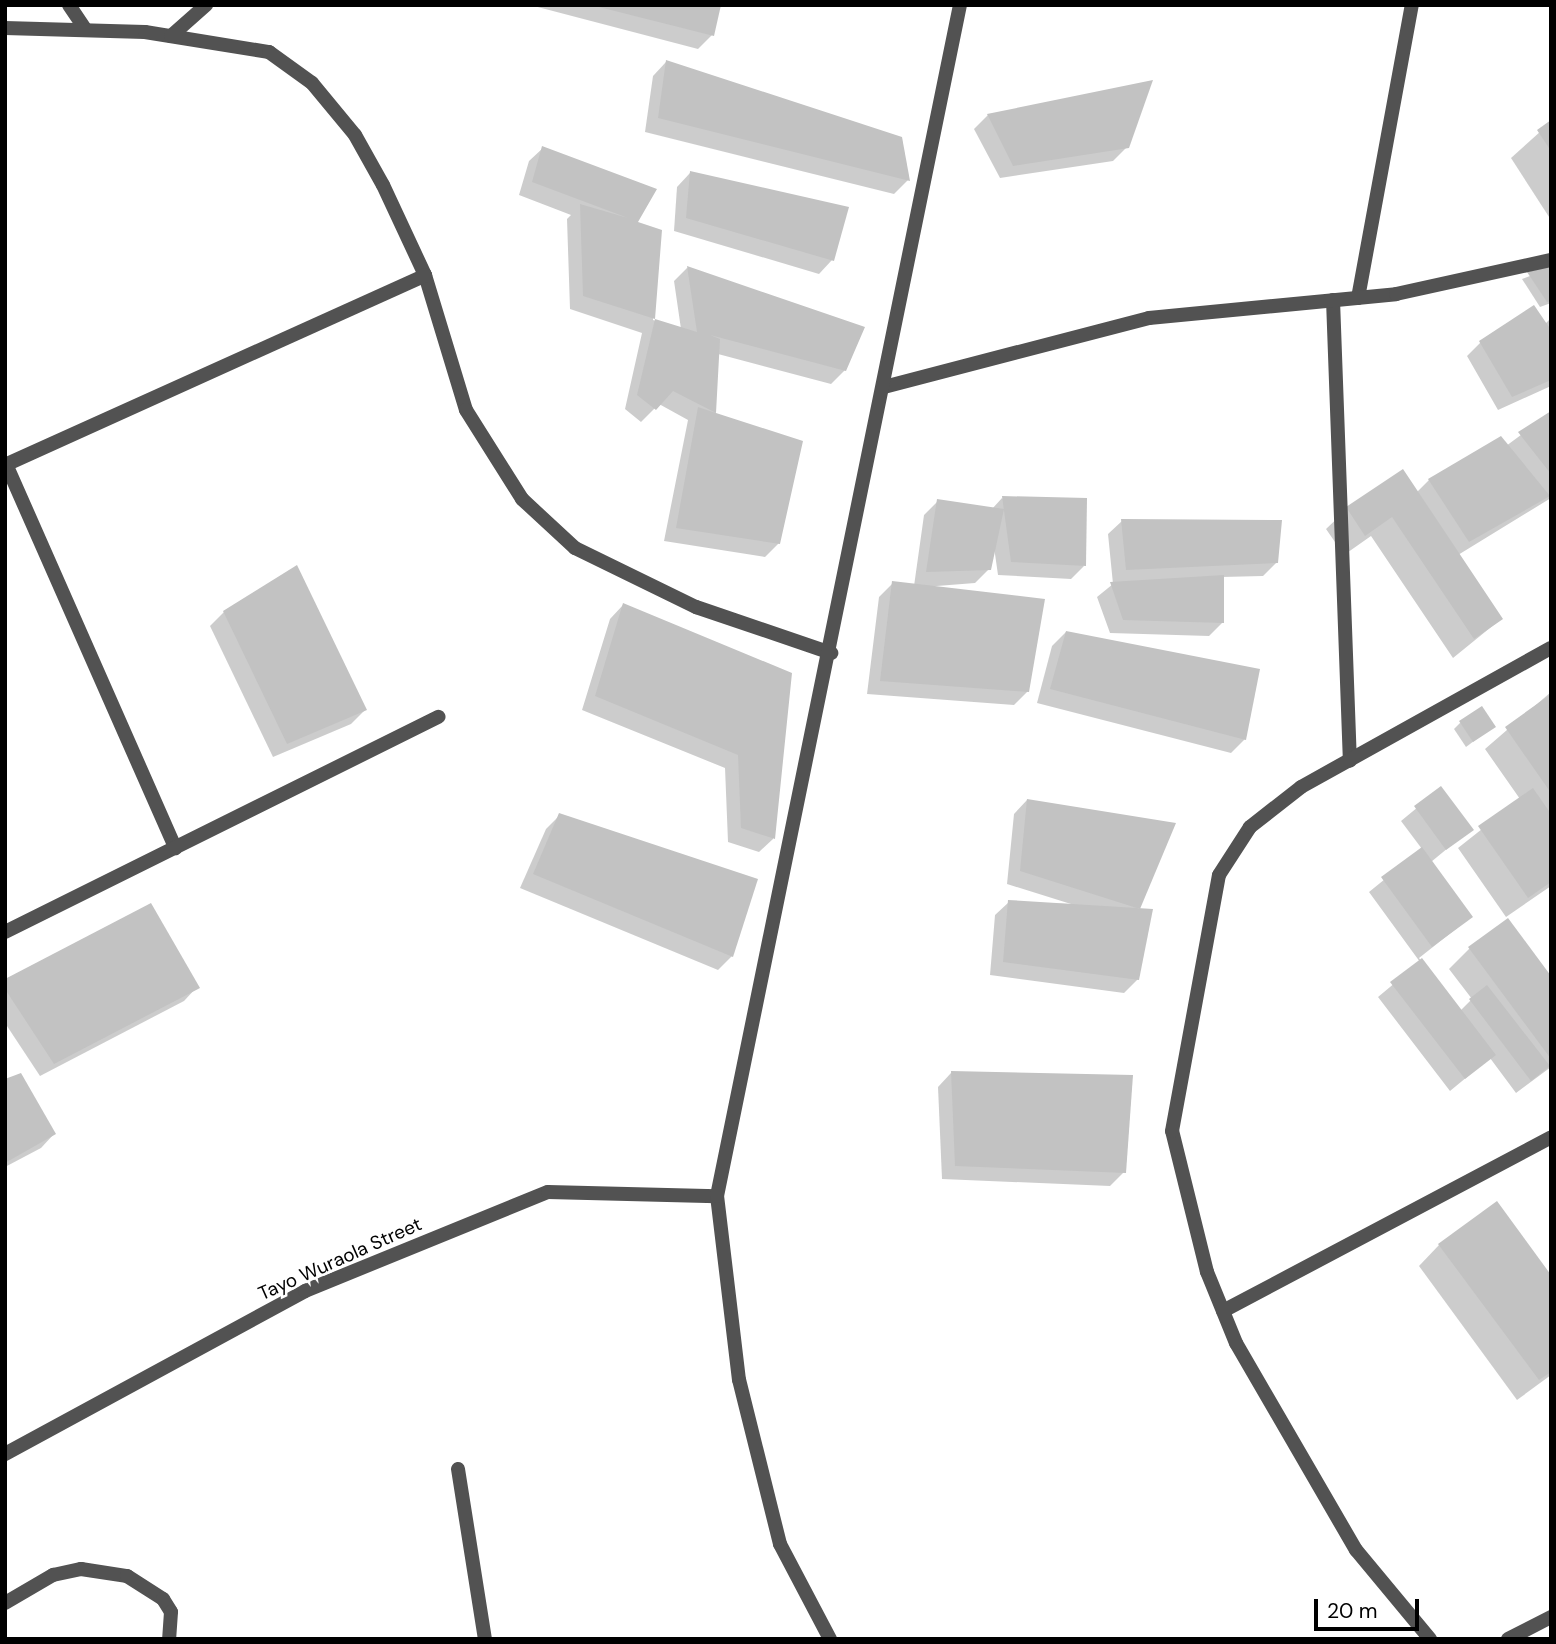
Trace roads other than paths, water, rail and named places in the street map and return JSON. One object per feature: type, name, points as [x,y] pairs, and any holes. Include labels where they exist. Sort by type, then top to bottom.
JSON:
[{"type":"street","points":[[69,5],[86,30]]},
{"type":"street","points":[[171,36],[206,5]]},
{"type":"street","points":[[830,1639],[780,1544],[739,1380],[717,1196],[831,653],[960,5]]},
{"type":"street","points":[[1358,298],[1412,5]]},
{"type":"street","points":[[5,29],[86,30],[171,36],[269,52],[312,83],[355,135],[425,275],[466,410],[522,499],[575,548],[696,607],[831,653]]},
{"type":"street","points":[[884,387],[1149,318],[1358,298],[1551,260]]},
{"type":"street","points":[[175,848],[6,464],[425,275]]},
{"type":"street","points":[[1333,300],[1350,761]]},
{"type":"street","points":[[1430,1639],[1356,1550],[1236,1343],[1207,1272],[1172,1131],[1219,875],[1250,827],[1301,787],[1551,648]]},
{"type":"street","points":[[5,932],[439,717]]},
{"type":"street","points":[[1223,1311],[1551,1137]]},
{"type":"street","name":"Tayo Wuraola Street","points":[[5,1454],[305,1291],[548,1192],[717,1196]]},
{"type":"street","points":[[458,1469],[485,1639]]},
{"type":"street","points":[[5,1603],[53,1574],[81,1569],[127,1576],[163,1599],[171,1612],[169,1639]]},
{"type":"street","points":[[1508,1639],[1551,1617]]}]
